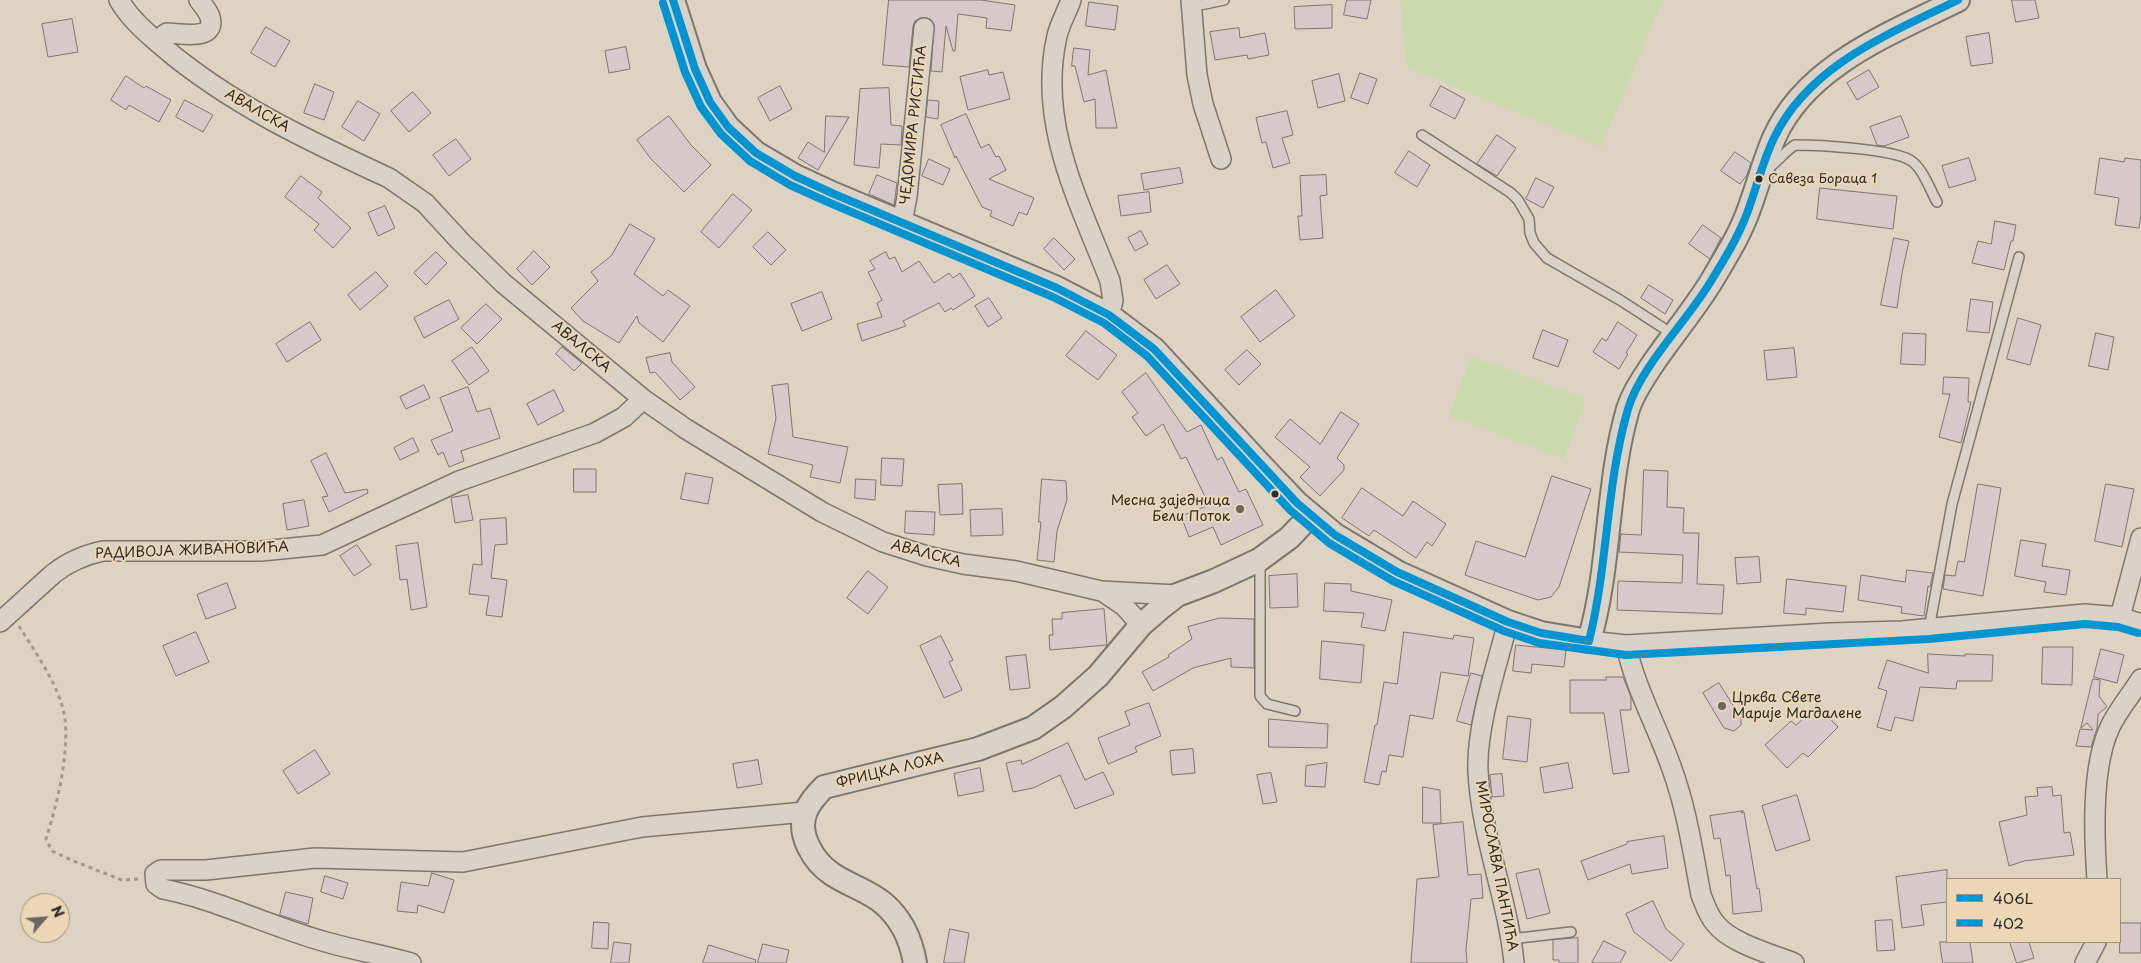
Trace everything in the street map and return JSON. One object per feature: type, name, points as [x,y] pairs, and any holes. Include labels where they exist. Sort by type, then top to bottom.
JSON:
[{"type":"street","name":"АВАЛСКА","points":[[119,0],[132,19],[184,64],[265,117],[389,178],[408,190],[425,203],[503,283],[643,399],[686,429],[822,512],[883,542],[963,564],[1016,571],[1100,591],[1177,595]]},
{"type":"street","points":[[156,41],[167,33],[190,36],[207,31],[210,17],[200,0]]},
{"type":"street","points":[[673,0],[695,69],[710,102],[728,127],[756,153],[795,176],[853,203],[1057,288],[1109,315],[1154,350],[1257,461],[1311,515],[1335,535],[1397,572],[1508,622],[1541,633],[1589,642],[1626,645],[1830,633],[1929,630],[2066,614],[2120,617],[2141,624]]},
{"type":"street","points":[[1071,0],[1058,34],[1054,52],[1052,100],[1055,128],[1061,154],[1110,281],[1113,300],[1109,315]]},
{"type":"street","points":[[1589,642],[1601,592],[1619,453],[1628,408],[1640,384],[1710,284],[1734,244],[1749,210],[1775,137],[1794,106],[1816,81],[1846,59],[1885,36],[1958,0]]},
{"type":"street","points":[[1191,4],[1197,75],[1203,104],[1221,160]]},
{"type":"street","name":"ЧЕДОМИРА РИСТИЋА","points":[[902,222],[908,197],[924,28]]},
{"type":"street","name":"РАДИВОЈА ЖИВАНОВИЋА","points":[[5,617],[62,567],[88,554],[103,551],[261,551],[322,545],[459,481],[595,433],[624,417],[643,399]]},
{"type":"street","name":"АВАЛСКА","points":[[1100,591],[1124,606],[1141,626],[1177,595],[1260,560],[1289,538],[1311,515]]},
{"type":"street","points":[[2120,617],[2141,538]]},
{"type":"street","name":"МИРОСЛАВА ПАНТИЋА","points":[[1508,622],[1483,722],[1478,769],[1493,868],[1511,939],[1514,963]]},
{"type":"street","name":"ФРИЦКА ЛОХА","points":[[805,812],[814,797],[824,787],[978,749],[1033,728],[1063,707],[1098,676],[1141,626]]},
{"type":"street","points":[[1626,645],[1634,677],[1660,736],[1682,802],[1701,895],[1706,910],[1714,922],[1726,934],[1794,963]]},
{"type":"street","points":[[2097,878],[2095,815],[2101,760],[2110,726],[2141,679]]},
{"type":"street","points":[[411,963],[377,953],[326,942],[230,907],[163,889],[156,884],[155,874],[161,870],[206,870],[315,858],[463,862],[642,827],[805,812],[804,835],[810,850],[819,863],[832,874],[881,902],[893,914],[909,937],[915,963]]},
{"type":"street","points":[[2084,963],[2095,943]]},
{"type":"lane","points":[[1191,4],[1224,0]]},
{"type":"lane","points":[[1422,136],[1511,193],[1518,200],[1529,219],[1530,233],[1534,243],[1547,258],[1620,300],[1674,335]]},
{"type":"lane","points":[[1761,174],[1778,162],[1788,149],[1795,145],[1896,155],[1912,161],[1922,174],[1937,202]]},
{"type":"lane","points":[[1929,630],[1952,504],[2019,257]]},
{"type":"lane","points":[[1260,560],[1260,696],[1267,704],[1295,710]]},
{"type":"lane","points":[[1511,939],[1571,932]]},
{"type":"path","points":[[5,617],[52,681],[64,718],[64,755],[53,816],[46,839],[52,850],[122,880],[154,878]]},
{"type":"green space","points":[[1400,0],[1663,0],[1601,147],[1407,67]]},
{"type":"green space","points":[[1471,356],[1586,399],[1564,459],[1449,416]]},
{"type":"building","points":[[889,0],[981,0],[1015,5],[1011,31],[986,28],[987,18],[958,14],[955,51],[953,51],[946,26],[942,72],[931,71],[934,24],[930,19],[920,18],[915,21],[909,67],[883,65]]},
{"type":"building","points":[[1347,0],[1371,0],[1367,19],[1344,15]]},
{"type":"building","points":[[2012,0],[2035,0],[2039,18],[2016,22]]},
{"type":"building","points":[[1089,2],[1118,6],[1115,30],[1086,26]]},
{"type":"building","points":[[1332,5],[1332,28],[1295,29],[1294,7]]},
{"type":"building","points":[[72,19],[78,52],[48,57],[42,24]]},
{"type":"building","points":[[266,27],[290,41],[275,67],[251,53]]},
{"type":"building","points":[[1239,28],[1240,38],[1265,33],[1269,55],[1248,59],[1247,55],[1215,60],[1210,32]]},
{"type":"building","points":[[1989,33],[1993,63],[1971,66],[1966,37]]},
{"type":"building","points":[[626,47],[630,69],[609,73],[605,51]]},
{"type":"building","points":[[1074,48],[1090,50],[1088,75],[1106,70],[1117,128],[1096,128],[1095,99],[1084,102],[1075,66],[1072,66]]},
{"type":"building","points":[[988,70],[989,75],[1003,72],[1010,99],[968,110],[960,77]]},
{"type":"building","points":[[1869,70],[1879,87],[1857,100],[1847,83]]},
{"type":"building","points":[[1360,73],[1377,79],[1368,104],[1351,98]]},
{"type":"building","points":[[1339,74],[1345,101],[1318,108],[1312,81]]},
{"type":"building","points":[[126,76],[144,88],[146,86],[171,100],[159,122],[129,105],[126,110],[111,100]]},
{"type":"building","points":[[315,84],[334,92],[324,120],[304,113]]},
{"type":"building","points":[[780,86],[792,109],[770,121],[758,98]]},
{"type":"building","points":[[1441,86],[1465,99],[1455,119],[1430,106]]},
{"type":"building","points":[[889,88],[891,125],[902,126],[901,145],[881,144],[879,168],[854,165],[860,89]]},
{"type":"building","points":[[413,92],[431,113],[409,132],[391,111]]},
{"type":"building","points":[[185,100],[213,115],[203,132],[176,117]]},
{"type":"building","points":[[928,100],[939,101],[938,119],[926,117]]},
{"type":"building","points":[[358,101],[380,114],[364,141],[342,127]]},
{"type":"building","points":[[1287,111],[1293,135],[1282,138],[1290,163],[1273,168],[1266,142],[1262,143],[1256,118]]},
{"type":"building","points":[[966,114],[981,148],[989,144],[996,157],[999,156],[1006,170],[989,179],[1034,198],[1027,215],[1019,212],[1013,226],[990,216],[992,211],[982,207],[956,156],[955,158],[941,125]]},
{"type":"building","points":[[669,116],[691,145],[711,165],[684,192],[651,159],[637,140]]},
{"type":"building","points":[[826,116],[849,117],[818,170],[798,158],[808,142],[824,152]]},
{"type":"building","points":[[1901,116],[1909,137],[1884,146],[1877,145],[1870,127]]},
{"type":"building","points":[[1497,135],[1516,148],[1497,176],[1477,164]]},
{"type":"building","points":[[456,139],[471,159],[449,176],[433,155]]},
{"type":"building","points":[[1409,151],[1430,165],[1417,187],[1395,173]]},
{"type":"building","points":[[1735,152],[1751,163],[1747,175],[1740,184],[1721,171]]},
{"type":"building","points":[[1969,158],[1976,180],[1949,188],[1942,166]]},
{"type":"building","points":[[2100,158],[2124,162],[2125,158],[2141,160],[2141,215],[2139,228],[2115,225],[2119,198],[2095,194]]},
{"type":"building","points":[[929,159],[950,169],[943,185],[922,176]]},
{"type":"building","points":[[1180,168],[1183,183],[1144,190],[1141,174]]},
{"type":"building","points":[[877,175],[897,183],[894,205],[869,194]]},
{"type":"building","points":[[1326,175],[1327,195],[1320,196],[1323,238],[1300,240],[1298,216],[1302,216],[1300,176]]},
{"type":"building","points":[[301,176],[322,192],[318,198],[351,228],[333,248],[314,230],[319,224],[285,197]]},
{"type":"building","points":[[1536,178],[1554,187],[1543,208],[1526,199]]},
{"type":"building","points":[[1820,188],[1897,196],[1893,229],[1817,219]]},
{"type":"building","points":[[1149,192],[1151,212],[1121,216],[1118,196]]},
{"type":"building","points":[[733,194],[752,210],[719,248],[701,232]]},
{"type":"building","points":[[385,206],[395,228],[378,236],[368,213]]},
{"type":"building","points":[[1995,221],[2016,225],[2004,270],[1972,263],[1978,241],[1991,244]]},
{"type":"building","points":[[630,224],[655,239],[634,274],[663,296],[668,290],[690,306],[663,342],[639,323],[637,316],[619,343],[583,321],[571,308],[598,281],[591,272],[611,256]]},
{"type":"building","points":[[1703,225],[1721,238],[1710,259],[1689,244]]},
{"type":"building","points":[[1141,231],[1148,244],[1135,251],[1128,238]]},
{"type":"building","points":[[768,232],[786,250],[771,265],[753,247]]},
{"type":"building","points":[[1054,238],[1075,259],[1064,270],[1044,249]]},
{"type":"building","points":[[1894,238],[1909,241],[1897,308],[1881,305]]},
{"type":"building","points":[[534,251],[550,267],[532,285],[517,269]]},
{"type":"building","points":[[436,252],[447,263],[426,285],[414,273]]},
{"type":"building","points":[[886,252],[889,259],[895,257],[902,272],[919,261],[934,283],[949,273],[953,278],[960,273],[975,296],[953,310],[951,308],[945,312],[939,303],[903,321],[906,326],[862,341],[857,324],[882,317],[877,303],[882,300],[868,272],[875,269],[870,261]]},
{"type":"building","points":[[1167,265],[1180,284],[1156,299],[1144,280]]},
{"type":"building","points":[[376,272],[388,286],[360,310],[348,295]]},
{"type":"building","points":[[1649,285],[1673,300],[1665,314],[1641,298]]},
{"type":"building","points":[[1276,290],[1295,316],[1260,342],[1241,317]]},
{"type":"building","points":[[822,292],[832,319],[802,331],[791,304]]},
{"type":"building","points":[[989,298],[1002,318],[988,327],[975,306]]},
{"type":"building","points":[[1971,299],[1993,302],[1989,333],[1967,331]]},
{"type":"building","points":[[449,300],[459,319],[424,338],[414,318]]},
{"type":"building","points":[[486,304],[502,319],[477,344],[461,328]]},
{"type":"building","points":[[2018,318],[2041,325],[2030,365],[2007,359]]},
{"type":"building","points":[[310,322],[321,340],[287,362],[276,344]]},
{"type":"building","points":[[1618,322],[1637,335],[1619,369],[1593,352],[1602,338],[1606,341]]},
{"type":"building","points":[[1543,330],[1568,340],[1558,367],[1533,358]]},
{"type":"building","points":[[1086,331],[1117,355],[1098,380],[1066,356]]},
{"type":"building","points":[[1903,333],[1926,334],[1925,365],[1901,364]]},
{"type":"building","points":[[2096,333],[2114,337],[2108,370],[2089,366]]},
{"type":"building","points":[[472,347],[489,371],[469,385],[452,361]]},
{"type":"building","points":[[562,347],[582,363],[574,371],[556,354]]},
{"type":"building","points":[[1794,348],[1797,377],[1767,380],[1764,351]]},
{"type":"building","points":[[1247,350],[1261,364],[1239,385],[1225,370]]},
{"type":"building","points":[[670,353],[672,362],[695,387],[680,400],[655,372],[650,373],[646,358]]},
{"type":"building","points":[[1146,373],[1187,432],[1201,425],[1217,460],[1222,457],[1239,492],[1246,489],[1263,525],[1221,545],[1213,527],[1189,537],[1181,516],[1209,505],[1186,457],[1181,459],[1163,424],[1146,436],[1132,417],[1138,413],[1122,392]]},
{"type":"building","points":[[1944,377],[1969,378],[1968,402],[1971,402],[1961,443],[1939,437],[1950,394],[1943,394]]},
{"type":"building","points":[[788,384],[793,437],[848,447],[840,483],[810,477],[813,465],[768,454],[776,418],[772,386]]},
{"type":"building","points":[[424,385],[430,398],[406,409],[400,397]]},
{"type":"building","points":[[468,387],[477,412],[490,408],[500,438],[461,451],[464,461],[449,467],[443,452],[438,455],[431,440],[453,431],[440,398]]},
{"type":"building","points":[[554,390],[564,411],[538,425],[527,404]]},
{"type":"building","points":[[1341,412],[1359,424],[1337,458],[1344,465],[1344,470],[1320,496],[1300,477],[1310,467],[1275,437],[1290,419],[1320,444]]},
{"type":"building","points":[[413,438],[419,451],[400,460],[394,448]]},
{"type":"building","points":[[326,453],[345,493],[367,489],[368,493],[329,512],[322,497],[328,496],[311,461]]},
{"type":"building","points":[[882,458],[904,459],[902,486],[881,485]]},
{"type":"building","points":[[574,469],[596,469],[596,492],[574,492]]},
{"type":"building","points":[[1644,470],[1668,471],[1667,507],[1684,508],[1683,533],[1699,533],[1697,584],[1724,585],[1722,614],[1617,610],[1618,581],[1682,583],[1683,555],[1619,552],[1621,534],[1641,535]]},
{"type":"building","points":[[686,473],[713,478],[708,504],[681,499]]},
{"type":"building","points":[[1552,476],[1591,489],[1559,587],[1551,597],[1538,600],[1465,575],[1476,541],[1525,557]]},
{"type":"building","points":[[856,479],[876,480],[875,500],[855,498]]},
{"type":"building","points":[[1042,479],[1066,481],[1067,500],[1057,531],[1054,562],[1037,560],[1041,522],[1039,522]]},
{"type":"building","points":[[962,484],[963,514],[940,515],[938,485]]},
{"type":"building","points":[[1978,484],[2001,488],[1983,596],[1943,589],[1945,575],[1955,576],[1958,561],[1964,562]]},
{"type":"building","points":[[2106,484],[2134,489],[2122,547],[2095,541]]},
{"type":"building","points":[[1362,488],[1403,516],[1413,501],[1446,524],[1432,546],[1427,542],[1416,558],[1374,530],[1369,536],[1342,518]]},
{"type":"building","points":[[468,495],[473,520],[455,523],[451,498]]},
{"type":"building","points":[[304,500],[309,526],[287,530],[283,504]]},
{"type":"building","points":[[1002,509],[1003,535],[971,536],[970,510]]},
{"type":"building","points":[[906,511],[935,512],[934,535],[905,533]]},
{"type":"building","points":[[506,518],[507,544],[495,545],[491,578],[507,580],[502,617],[486,615],[489,596],[469,594],[473,564],[482,565],[480,520]]},
{"type":"building","points":[[2021,540],[2046,544],[2042,566],[2070,570],[2066,595],[2044,592],[2046,582],[2015,576]]},
{"type":"building","points":[[418,543],[427,607],[411,610],[407,579],[400,580],[396,546]]},
{"type":"building","points":[[357,545],[371,565],[354,576],[340,556]]},
{"type":"building","points":[[1759,557],[1761,582],[1737,584],[1735,558]]},
{"type":"building","points":[[1907,570],[1933,573],[1930,587],[1928,586],[1924,616],[1901,613],[1902,607],[1858,600],[1861,575],[1905,582]]},
{"type":"building","points":[[868,571],[888,587],[868,614],[847,598]]},
{"type":"building","points":[[1297,574],[1298,607],[1270,608],[1269,576]]},
{"type":"building","points":[[1787,579],[1846,586],[1843,612],[1806,608],[1806,615],[1784,613]]},
{"type":"building","points":[[227,583],[236,608],[206,619],[197,595]]},
{"type":"building","points":[[1325,583],[1351,584],[1351,591],[1392,600],[1385,631],[1361,627],[1364,613],[1324,611]]},
{"type":"building","points":[[1104,609],[1107,645],[1050,650],[1049,635],[1053,635],[1052,619],[1062,619],[1062,613]]},
{"type":"building","points":[[1220,618],[1254,619],[1254,668],[1231,667],[1231,658],[1193,668],[1153,691],[1142,672],[1169,657],[1168,655],[1192,639],[1188,627]]},
{"type":"building","points":[[196,632],[209,662],[176,676],[163,646]]},
{"type":"building","points":[[1404,632],[1453,639],[1454,635],[1474,638],[1468,676],[1441,672],[1433,719],[1410,715],[1403,757],[1389,755],[1386,772],[1382,771],[1379,785],[1364,782],[1375,725],[1377,725],[1384,682],[1397,684]]},
{"type":"building","points":[[941,636],[953,660],[949,662],[962,690],[944,698],[920,646]]},
{"type":"building","points":[[1322,641],[1364,645],[1361,683],[1320,679]]},
{"type":"building","points":[[1516,645],[1566,650],[1564,667],[1532,664],[1531,673],[1513,671]]},
{"type":"building","points":[[2043,647],[2073,647],[2072,685],[2042,684]]},
{"type":"building","points":[[2101,649],[2124,655],[2117,683],[2094,677]]},
{"type":"building","points":[[1928,654],[1993,655],[1992,681],[1957,681],[1956,689],[1920,687],[1913,721],[1895,717],[1891,731],[1877,727],[1887,691],[1878,688],[1887,660],[1928,673]]},
{"type":"building","points":[[1026,655],[1030,688],[1010,690],[1006,657]]},
{"type":"building","points":[[1471,673],[1482,676],[1471,725],[1457,721]]},
{"type":"building","points":[[1606,677],[1623,677],[1631,697],[1631,710],[1620,710],[1629,772],[1613,774],[1604,713],[1570,713],[1570,680],[1606,680]]},
{"type":"building","points":[[2093,679],[2100,680],[2099,696],[2107,707],[2098,714],[2097,728],[2091,747],[2076,746],[2080,729],[2093,730],[2087,723],[2081,728]]},
{"type":"building","name":"Црква Свете Марије Магдалене","points":[[1719,683],[1741,718],[1741,725],[1734,731],[1724,728],[1703,693]]},
{"type":"building","points":[[1149,703],[1161,736],[1135,747],[1137,752],[1108,764],[1098,738],[1130,725],[1125,712]]},
{"type":"building","points":[[1817,705],[1838,727],[1808,757],[1803,753],[1787,768],[1765,745],[1791,721],[1796,725]]},
{"type":"building","points":[[1508,716],[1531,719],[1527,762],[1503,759]]},
{"type":"building","points":[[1269,719],[1328,724],[1327,748],[1269,747]]},
{"type":"building","points":[[1068,743],[1085,780],[1103,772],[1114,794],[1075,809],[1060,775],[1033,788],[1013,792],[1006,763],[1021,760],[1022,764]]},
{"type":"building","points":[[1193,749],[1195,773],[1172,775],[1170,751]]},
{"type":"building","points":[[315,750],[330,774],[298,794],[283,771]]},
{"type":"building","points":[[758,760],[762,784],[737,788],[733,764]]},
{"type":"building","points":[[1327,763],[1325,787],[1305,786],[1306,766]]},
{"type":"building","points":[[1568,763],[1573,788],[1544,793],[1540,768]]},
{"type":"building","points":[[980,768],[984,791],[958,796],[954,774]]},
{"type":"building","points":[[1271,773],[1277,802],[1263,804],[1257,775]]},
{"type":"building","points":[[1502,774],[1504,796],[1492,797],[1490,775]]},
{"type":"building","points":[[1423,787],[1440,790],[1441,823],[1423,823]]},
{"type":"building","points":[[2052,787],[2053,796],[2061,795],[2064,833],[2070,832],[2074,855],[2024,861],[2009,866],[1999,822],[2027,815],[2025,797],[2038,796],[2037,788]]},
{"type":"building","points":[[1797,795],[1810,840],[1776,851],[1762,806]]},
{"type":"building","points":[[1743,811],[1741,813],[1744,812],[1762,911],[1733,914],[1730,875],[1726,876],[1720,838],[1714,839],[1710,816]]},
{"type":"building","points":[[1463,822],[1468,875],[1481,874],[1483,898],[1471,899],[1466,950],[1467,963],[1411,963],[1417,879],[1439,877],[1433,825]]},
{"type":"building","points":[[1664,836],[1668,868],[1632,874],[1630,864],[1588,880],[1581,861],[1627,844],[1627,842]]},
{"type":"building","points":[[1539,869],[1550,913],[1527,919],[1516,874]]},
{"type":"building","points":[[1947,870],[1946,902],[1921,905],[1924,925],[1902,928],[1896,877]]},
{"type":"building","points":[[432,873],[454,880],[444,913],[418,905],[417,913],[397,911],[401,882],[428,886]]},
{"type":"building","points":[[325,876],[348,883],[343,899],[321,892]]},
{"type":"building","points":[[286,892],[313,898],[308,924],[280,915]]},
{"type":"building","points":[[1653,901],[1666,929],[1684,944],[1671,961],[1634,932],[1626,914]]},
{"type":"building","points":[[1892,920],[1895,950],[1877,951],[1875,921]]},
{"type":"building","points":[[594,922],[609,923],[608,949],[592,948]]},
{"type":"building","points":[[2121,923],[2141,923],[2141,953],[2120,953]]},
{"type":"building","points":[[950,929],[969,933],[964,963],[944,963]]},
{"type":"building","points":[[1578,938],[1578,963],[1559,963],[1559,960],[1553,960],[1553,940]]},
{"type":"building","points":[[1604,941],[1626,952],[1620,963],[1592,963]]},
{"type":"building","points":[[614,942],[631,944],[629,963],[611,963]]},
{"type":"building","points":[[1940,942],[1970,943],[1973,963],[1943,963]]},
{"type":"building","points":[[2010,943],[2029,943],[2034,958],[2017,963]]},
{"type":"building","points":[[763,944],[789,950],[786,963],[758,963]]},
{"type":"building","points":[[709,945],[756,960],[755,963],[703,963]]},
{"type":"transit line","name":"406L","points":[[673,0],[695,69],[710,102],[728,127],[756,153],[795,176],[834,194],[1057,288],[1109,315],[1154,349],[1297,503],[1335,535],[1397,572],[1508,622],[1541,633],[1589,641]]},
{"type":"transit line","name":"406L","points":[[1589,641],[1600,583],[1615,466],[1628,409],[1634,393],[1653,360],[1701,296],[1734,241],[1746,216],[1774,138],[1789,113],[1808,90],[1829,71],[1879,39],[1958,0]]},
{"type":"transit line","name":"402","points":[[663,3],[685,72],[701,107],[721,134],[750,161],[790,185],[1053,297],[1104,323],[1147,356],[1290,510],[1329,543],[1393,581],[1504,631],[1539,643],[1626,655],[1929,639],[2085,624],[2118,627],[2138,633]]},
{"type":"place","name":"Савеза Бораца 1","points":[[1759,179]]},
{"type":"place","name":"Месна заједница Бели Поток","points":[[1240,509]]},
{"type":"place","name":"Црква Свете Марије Магдалене","points":[[1722,706]]}]
